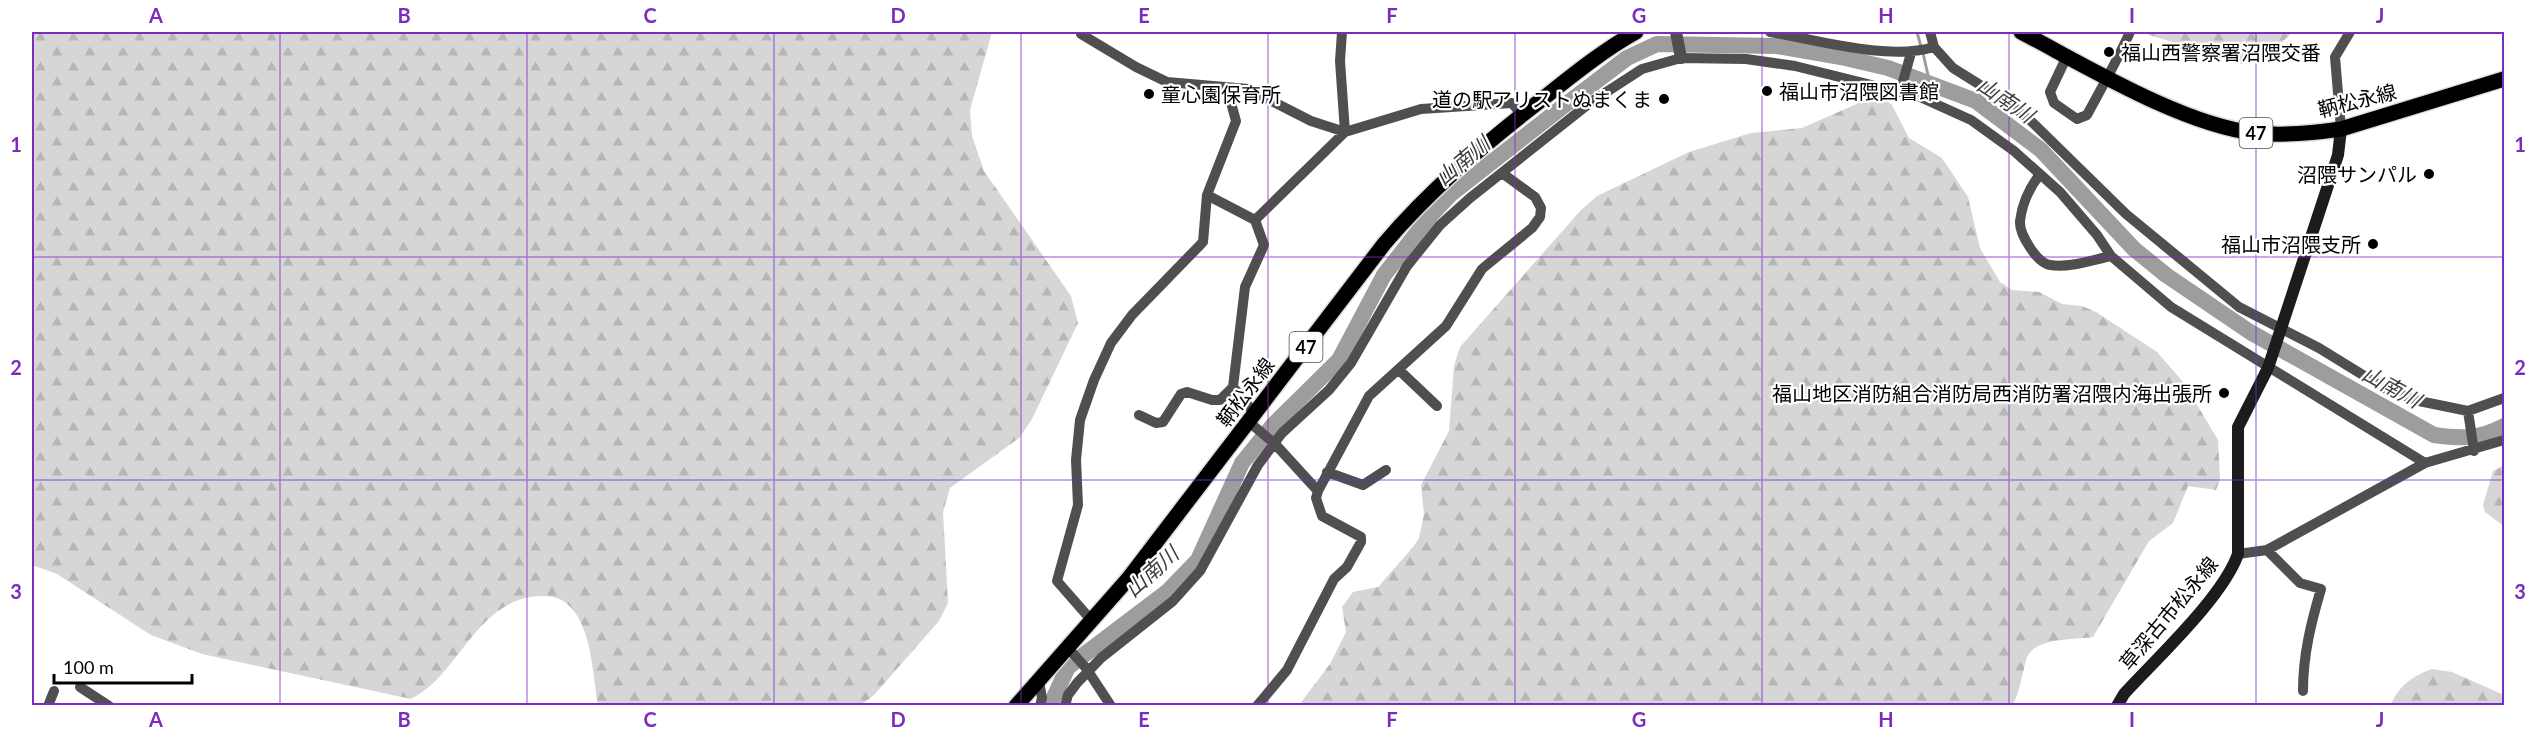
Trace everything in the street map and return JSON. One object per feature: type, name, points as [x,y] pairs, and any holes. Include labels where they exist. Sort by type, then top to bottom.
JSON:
[{"type":"main road","name":"鞆松永線","points":[[1016,705],[1071,651],[1092,621],[1254,422],[1384,244],[1418,204],[1522,115],[1577,72],[1636,32]]},
{"type":"main road","name":"鞆松永線","points":[[2021,32],[2193,117],[2220,126],[2254,133],[2315,133],[2341,129],[2505,79]]},
{"type":"main road","name":"草深古市松永線","points":[[2117,705],[2124,694],[2212,596],[2234,566],[2238,554],[2238,427],[2269,365],[2338,155],[2341,129]]},
{"type":"street","points":[[1342,32],[1340,61],[1345,132]]},
{"type":"street","points":[[1676,32],[1680,56]]},
{"type":"street","points":[[1770,32],[1883,52],[1920,52],[1953,68],[2009,103],[2033,123],[2126,214],[2239,307],[2280,332],[2319,348],[2384,388],[2468,416],[2505,398]]},
{"type":"street","points":[[1901,88],[1930,32]]},
{"type":"street","points":[[2067,56],[2050,92],[2054,103],[2077,119],[2087,116],[2103,84],[2110,77],[2130,32]]},
{"type":"street","points":[[2341,129],[2335,57],[2350,32]]},
{"type":"street","points":[[1082,34],[1136,67],[1167,82],[1248,89],[1311,121],[1345,132]]},
{"type":"street","points":[[1065,705],[1068,695],[1088,670],[1173,602],[1200,571],[1272,442],[1329,390],[1351,363],[1407,266],[1440,225],[1591,102],[1642,69],[1680,56],[1746,59],[1795,66],[1901,88],[1971,120],[2014,151],[2040,174],[2097,235],[2111,256],[2171,307],[2269,365],[2425,463]]},
{"type":"street","points":[[1092,621],[1057,581],[1078,505],[1076,460],[1080,420],[1094,380],[1111,343],[1155,289],[1203,242],[1208,195],[1236,121],[1227,88]]},
{"type":"street","points":[[1255,220],[1345,132],[1420,109],[1512,103],[1522,115]]},
{"type":"street","points":[[1257,705],[1287,670],[1334,579],[1347,567],[1361,542],[1361,537],[1322,516],[1316,498],[1327,472],[1370,396],[1454,317],[1482,269],[1532,228],[1540,217],[1541,208],[1535,197],[1502,173]]},
{"type":"street","points":[[2040,174],[2028,190],[2020,222],[2032,252],[2048,265],[2070,264],[2111,256]]},
{"type":"street","points":[[1208,195],[1255,220],[1264,245],[1245,287],[1233,387],[1254,422],[1307,483],[1318,491]]},
{"type":"street","points":[[1399,370],[1437,406]]},
{"type":"street","points":[[1139,415],[1156,423],[1163,422],[1181,394],[1187,392],[1212,400],[1220,400],[1233,387]]},
{"type":"street","points":[[2468,416],[2474,448]]},
{"type":"street","points":[[2238,554],[2267,550],[2425,463],[2505,440]]},
{"type":"street","points":[[1327,472],[1363,485],[1386,470]]},
{"type":"street","points":[[2267,550],[2300,583],[2320,589],[2306,640],[2308,652],[2303,672],[2303,691]]},
{"type":"street","points":[[1071,651],[1088,670],[1111,705]]},
{"type":"street","points":[[1039,681],[1042,698],[1040,705]]},
{"type":"street","points":[[80,687],[109,705]]},
{"type":"street","points":[[48,705],[54,691]]},
{"type":"green space","points":[[32,32],[992,32],[970,110],[972,136],[984,171],[1071,296],[1078,323],[1032,419],[1019,438],[950,488],[943,512],[948,603],[939,621],[874,695],[861,705],[598,705],[591,656],[581,622],[572,608],[560,599],[544,596],[521,599],[502,608],[485,622],[429,687],[411,699],[202,654],[151,635],[57,574],[32,565]]},
{"type":"green space","points":[[2140,32],[2293,32],[2270,53],[2242,64]]},
{"type":"green space","points":[[1887,101],[1892,105],[1909,138],[1942,158],[1968,197],[1980,248],[2000,282],[2012,290],[2039,292],[2062,304],[2082,306],[2096,312],[2157,352],[2184,383],[2218,440],[2220,479],[2216,490],[2188,486],[2173,523],[2149,541],[2093,637],[2055,641],[2036,647],[2026,660],[2013,705],[1299,705],[1330,664],[1346,632],[1342,607],[1353,592],[1378,587],[1419,538],[1424,514],[1421,485],[1449,431],[1454,366],[1460,347],[1581,210],[1597,196],[1689,152],[1751,133],[1802,128],[1859,103]]},
{"type":"green space","points":[[2504,465],[2504,526],[2485,512],[2483,505],[2493,471]]},
{"type":"green space","points":[[2432,669],[2452,672],[2504,695],[2504,705],[2391,705],[2397,693],[2407,682]]},
{"type":"waterway","points":[[1917,32],[1921,47]]},
{"type":"waterway","name":"山南川","points":[[1050,706],[1068,667],[1167,592],[1198,560],[1242,463],[1273,425],[1339,360],[1384,275],[1431,215],[1451,194],[1627,58],[1657,44],[1777,46],[1841,57],[1888,68],[1976,101],[2041,150],[2134,249],[2166,275],[2250,332],[2434,435],[2470,437],[2504,426]]},
{"type":"waterway","points":[[1923,53],[1930,84]]},
{"type":"place","name":"福山西警察署沼隈交番","points":[[2109,52]]},
{"type":"place","name":"福山市沼隈図書館","points":[[1767,91]]},
{"type":"place","name":"童心園保育所","points":[[1149,94]]},
{"type":"place","name":"道の駅アリストぬまくま","points":[[1664,99]]},
{"type":"place","name":"沼隈サンパル","points":[[2429,174]]},
{"type":"place","name":"福山市沼隈支所","points":[[2373,244]]},
{"type":"place","name":"福山地区消防組合消防局西消防署沼隈内海出張所","points":[[2224,393]]}]
